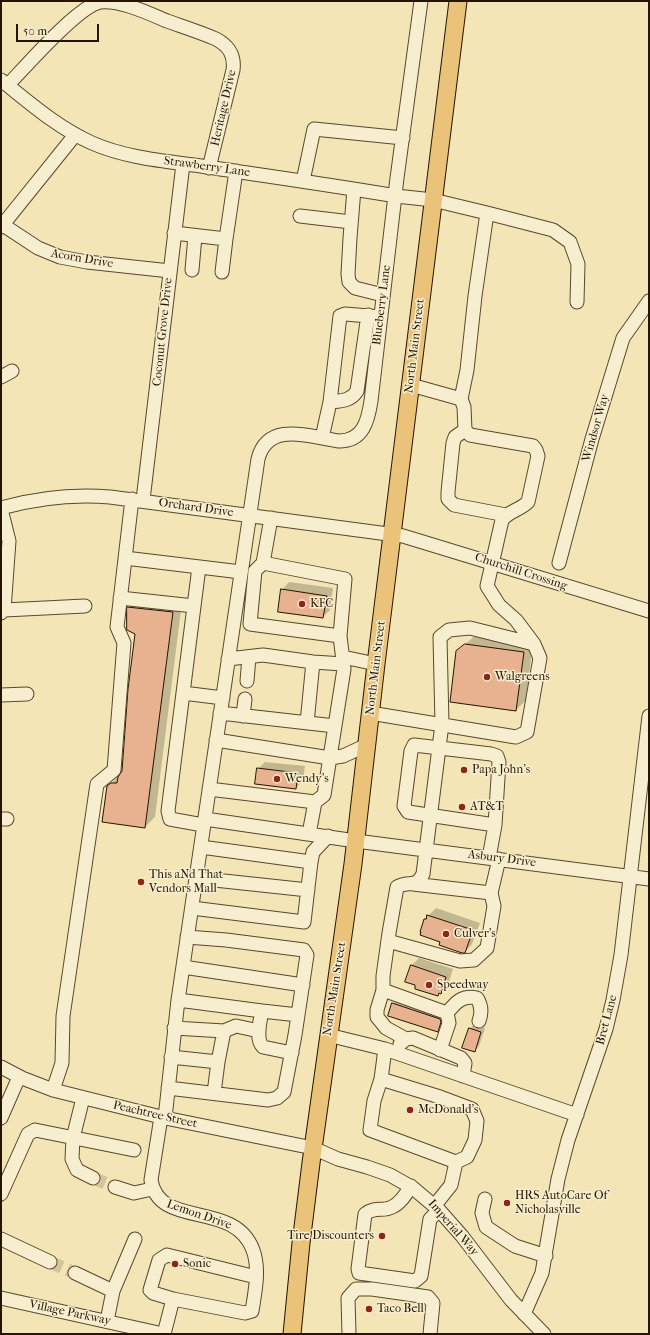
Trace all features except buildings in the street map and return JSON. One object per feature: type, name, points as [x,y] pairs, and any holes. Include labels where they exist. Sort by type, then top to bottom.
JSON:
[{"type":"main road","name":"North Main Street","points":[[292,1334],[301,1243],[313,1148],[356,841],[370,713],[458,1]]},
{"type":"street","name":"Heritage Drive","points":[[4,83],[76,17],[90,6],[98,2],[108,1],[122,4],[212,37],[224,43],[229,48],[233,54],[234,62],[210,168]]},
{"type":"street","name":"Blueberry Lane","points":[[250,515],[260,450],[270,438],[284,434],[292,434],[346,441],[353,438],[363,428],[369,412],[374,316],[383,295],[421,1]]},
{"type":"street","name":"Strawberry Lane","points":[[4,83],[46,116],[75,135],[94,144],[112,150],[150,159],[396,196],[433,200],[553,230],[570,242],[578,264],[577,302]]},
{"type":"street","points":[[303,181],[314,129],[403,138]]},
{"type":"street","points":[[2,226],[75,135]]},
{"type":"street","name":"Coconut Grove Drive","points":[[53,1090],[62,1063],[63,1016],[97,784],[114,770],[124,643],[117,627],[120,598],[125,558],[138,500],[170,271],[183,164]]},
{"type":"street","points":[[222,272],[236,172]]},
{"type":"street","points":[[354,189],[348,274],[349,282],[355,288],[383,295]]},
{"type":"street","points":[[370,713],[516,737],[528,732],[540,658],[534,644],[516,620],[499,604],[487,586],[502,520],[506,515],[522,508],[528,502],[538,456],[536,450],[532,446],[470,435],[465,430],[464,408],[461,399],[467,370],[475,296],[487,213]]},
{"type":"street","points":[[300,216],[351,222]]},
{"type":"street","name":"Acorn Drive","points":[[2,226],[38,248],[60,257],[87,262],[170,271]]},
{"type":"street","points":[[174,233],[226,239]]},
{"type":"street","points":[[192,270],[196,236]]},
{"type":"street","name":"Windsor Way","points":[[559,563],[592,438],[623,338],[649,301]]},
{"type":"street","points":[[322,438],[330,402],[340,316],[345,314],[374,316],[357,391],[354,397],[330,402]]},
{"type":"street","points":[[410,385],[461,399]]},
{"type":"street","points":[[465,430],[455,437],[453,443],[448,499],[454,505],[506,515]]},
{"type":"street","name":"Orchard Drive","points":[[1,508],[37,499],[62,496],[92,496],[138,500],[392,534]]},
{"type":"street","points":[[1,508],[9,541],[2,612],[85,606]]},
{"type":"street","points":[[115,1187],[134,1192],[152,1189],[152,1171],[168,1088],[178,1000],[250,515]]},
{"type":"street","points":[[271,518],[263,563],[255,571],[250,624],[340,636]]},
{"type":"street","name":"Churchill Crossing","points":[[392,534],[403,536],[649,611]]},
{"type":"street","points":[[125,558],[241,572]]},
{"type":"street","points":[[263,563],[345,579],[340,636],[344,669],[324,795],[315,802],[309,834]]},
{"type":"street","points":[[199,567],[183,693],[223,698]]},
{"type":"street","points":[[120,598],[194,606]]},
{"type":"street","points":[[413,884],[420,879],[423,874],[442,724],[440,637],[449,630],[470,628],[534,644]]},
{"type":"street","points":[[228,659],[263,655],[313,662],[343,661],[376,664]]},
{"type":"street","points":[[247,681],[249,657]]},
{"type":"street","points":[[307,723],[313,662]]},
{"type":"street","name":"Asbury Drive","points":[[183,693],[168,811],[170,820],[204,822],[328,836],[356,841],[649,878]]},
{"type":"street","points":[[1,695],[28,694]]},
{"type":"street","points":[[243,716],[245,699]]},
{"type":"street","points":[[220,713],[335,726]]},
{"type":"street","name":"Bret Lane","points":[[524,1314],[542,1273],[558,1179],[614,1000],[621,955],[649,716]]},
{"type":"street","points":[[216,740],[330,758],[343,756],[367,745]]},
{"type":"street","points":[[388,941],[460,961],[474,960],[487,948],[494,906],[491,893],[499,762],[497,756],[414,745],[411,751],[404,806],[408,812],[495,825]]},
{"type":"street","points":[[209,789],[315,802]]},
{"type":"street","points":[[192,908],[304,922],[313,852],[328,836]]},
{"type":"street","points":[[201,847],[311,862]]},
{"type":"street","points":[[196,878],[308,890]]},
{"type":"street","points":[[406,1039],[386,1028],[377,1017],[377,1010],[383,990],[396,887],[404,883],[491,893]]},
{"type":"street","points":[[168,1088],[268,1100],[277,1098],[284,1092],[292,1053],[307,955],[304,950],[226,940],[187,938]]},
{"type":"street","points":[[183,967],[303,985]]},
{"type":"street","points":[[383,990],[447,1013]]},
{"type":"street","points":[[447,1013],[457,1001],[469,996],[477,998],[481,1006],[481,1016],[479,1021]]},
{"type":"street","points":[[178,1000],[298,1015]]},
{"type":"street","points":[[262,1011],[259,1031],[261,1045],[263,1047],[292,1053]]},
{"type":"street","points":[[440,1050],[449,1023],[447,1013]]},
{"type":"street","points":[[174,1028],[224,1031],[236,1026],[259,1031]]},
{"type":"street","points":[[214,1093],[224,1031]]},
{"type":"street","points":[[328,1034],[391,1051],[577,1115]]},
{"type":"street","points":[[382,1079],[440,1097],[472,1109],[476,1121],[475,1140],[467,1157],[456,1162],[370,1130],[374,1101],[391,1051],[406,1039],[413,1038],[463,1060],[465,1066],[463,1076]]},
{"type":"street","points":[[171,1057],[218,1062]]},
{"type":"street","name":"Peachtree Street","points":[[1,1067],[19,1077],[53,1090],[82,1098],[232,1133],[313,1148]]},
{"type":"street","points":[[1,1118],[19,1077]]},
{"type":"street","points":[[82,1098],[73,1138],[72,1159],[77,1170],[93,1178]]},
{"type":"street","points":[[1,1194],[28,1134],[35,1130],[134,1150]]},
{"type":"street","name":"Imperial Way","points":[[313,1148],[338,1160],[378,1170],[410,1186],[437,1208],[462,1236],[524,1314],[533,1329],[544,1334]]},
{"type":"street","points":[[410,1186],[402,1199],[392,1208],[370,1210],[365,1214],[358,1269],[359,1272],[415,1281],[421,1276],[430,1219],[451,1185],[456,1162]]},
{"type":"street","name":"Lemon Drive","points":[[152,1189],[163,1203],[172,1208],[216,1219],[236,1228],[244,1234],[254,1250],[256,1260],[256,1277],[252,1311],[245,1313],[173,1299]]},
{"type":"street","points":[[485,1199],[482,1213],[486,1227],[515,1246],[546,1256]]},
{"type":"street","points":[[1,1239],[50,1262]]},
{"type":"street","points":[[107,1321],[113,1291],[135,1239]]},
{"type":"street","points":[[163,1334],[173,1299],[153,1293],[150,1290],[158,1260],[167,1255],[256,1277]]},
{"type":"street","points":[[75,1273],[113,1291]]},
{"type":"street","points":[[349,1334],[348,1298],[356,1289],[372,1289],[428,1297],[433,1303],[430,1334]]},
{"type":"street","name":"Village Parkway","points":[[1,1298],[163,1334]]},
{"type":"tunnel","points":[[93,1178],[115,1187]]},
{"type":"tunnel","points":[[50,1262],[75,1273]]},
{"type":"place","name":"KFC","points":[[302,604]]},
{"type":"place","name":"Walgreens","points":[[487,677]]},
{"type":"place","name":"Papa John's","points":[[464,770]]},
{"type":"place","name":"Wendy's","points":[[277,779]]},
{"type":"place","name":"AT&T","points":[[462,807]]},
{"type":"place","name":"This aNd That Vendors Mall","points":[[141,882]]},
{"type":"place","name":"Culver's","points":[[446,934]]},
{"type":"place","name":"Speedway","points":[[429,985]]},
{"type":"place","name":"McDonald's","points":[[410,1110]]},
{"type":"place","name":"HRS AutoCare Of Nicholasville","points":[[507,1203]]},
{"type":"place","name":"Tire Discounters","points":[[382,1236]]},
{"type":"place","name":"Sonic","points":[[175,1264]]},
{"type":"place","name":"Taco Bell","points":[[369,1309]]}]
